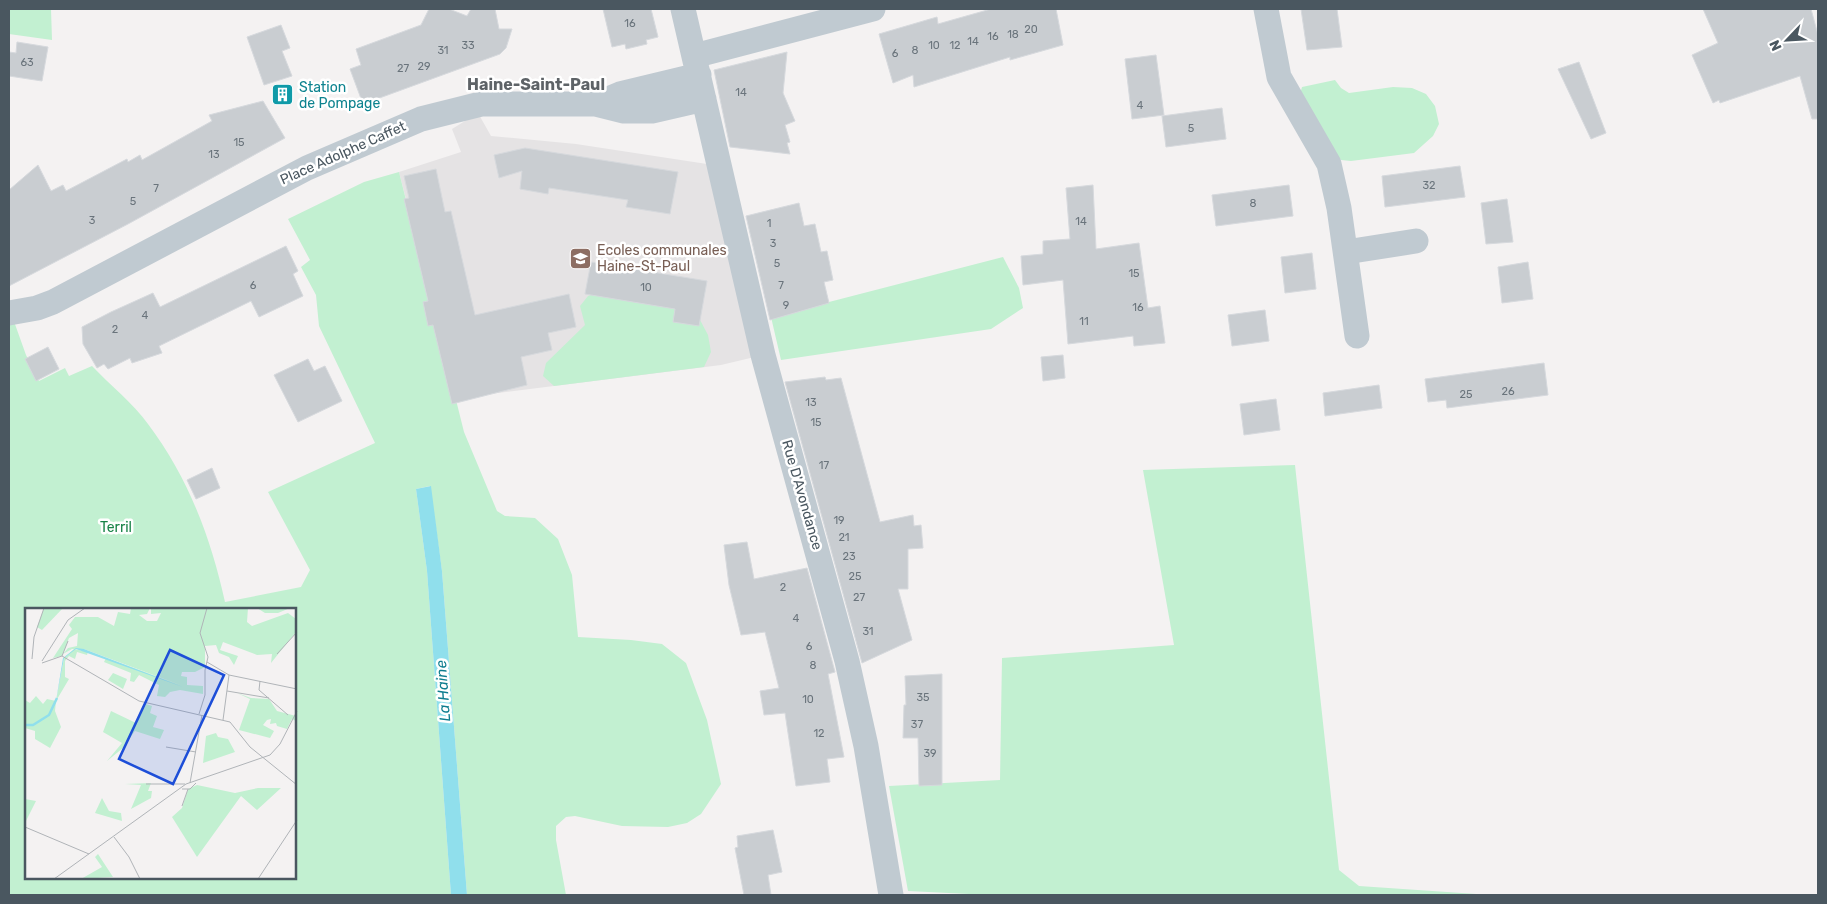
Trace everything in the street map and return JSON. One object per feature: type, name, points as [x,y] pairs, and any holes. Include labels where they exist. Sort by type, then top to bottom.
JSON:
[{"type":"street","name":"Rue D'Avondance","points":[[683,9],[763,355],[847,661],[866,746],[891,895]]},
{"type":"street","name":"Place Adolphe Caffet","points":[[9,313],[37,308],[53,302],[307,168],[421,119],[481,104],[596,104],[624,111],[652,111],[699,77],[874,9]]},
{"type":"street","points":[[1266,9],[1276,68],[1281,81],[1329,164],[1346,252],[1357,336]]},
{"type":"street","points":[[1346,252],[1416,241]]},
{"type":"shaded area","name":"Ecoles communales Haine-St-Paul","points":[[478,113],[491,136],[576,144],[720,166],[763,355],[721,365],[457,398],[399,172],[461,152],[452,129]]},
{"type":"green space","points":[[9,9],[51,9],[52,40],[9,34]]},
{"type":"green space","points":[[1335,80],[1341,88],[1349,93],[1393,87],[1412,88],[1426,94],[1435,106],[1439,124],[1433,136],[1414,153],[1351,161],[1341,160],[1326,144],[1300,94],[1302,87]]},
{"type":"green space","name":"Terril","points":[[399,172],[464,432],[497,511],[505,516],[535,518],[558,539],[572,575],[578,637],[662,644],[686,663],[707,720],[721,784],[701,814],[687,823],[668,827],[622,826],[575,816],[566,817],[556,826],[556,840],[566,895],[467,895],[442,571],[430,486],[416,489],[427,571],[451,895],[9,895],[9,313],[11,313],[26,355],[39,381],[65,368],[69,376],[92,366],[128,401],[148,424],[175,465],[196,509],[213,555],[225,602],[301,587],[310,570],[268,492],[375,443],[319,326],[316,295],[301,267],[310,260],[288,219],[364,182]]},
{"type":"green space","points":[[1003,257],[1019,288],[1023,308],[991,329],[781,360],[771,317]]},
{"type":"green space","points":[[599,292],[688,308],[699,318],[708,335],[711,352],[704,367],[554,386],[543,376],[546,363],[585,325],[580,306],[588,296]]},
{"type":"green space","points":[[1295,465],[1339,870],[1359,886],[1491,895],[989,895],[908,891],[889,786],[1000,780],[1002,658],[1174,645],[1143,470]]},
{"type":"water","name":"La Haine","points":[[431,486],[442,571],[467,895],[451,895],[427,571],[416,489]]},
{"type":"building","points":[[429,9],[449,9],[467,16],[471,9],[495,9],[499,29],[512,29],[506,48],[500,54],[363,104],[350,69],[361,65],[356,49],[421,25]]},
{"type":"building","points":[[603,9],[651,9],[658,37],[646,40],[647,44],[626,49],[625,44],[612,47]]},
{"type":"building","points":[[991,9],[1056,9],[1063,45],[1010,60],[1010,57],[914,87],[913,75],[893,83],[879,34],[937,17],[938,24]]},
{"type":"building","points":[[1301,9],[1337,9],[1342,47],[1307,50]]},
{"type":"building","points":[[1703,9],[1811,9],[1818,35],[1818,119],[1812,119],[1800,76],[1720,103],[1719,100],[1713,103],[1692,55],[1718,43]]},
{"type":"building","points":[[281,25],[290,48],[282,51],[292,76],[264,85],[247,37]]},
{"type":"building","points":[[17,42],[48,47],[42,81],[9,76],[9,52],[16,53]]},
{"type":"building","points":[[787,52],[783,93],[795,121],[785,125],[790,142],[787,143],[790,154],[730,147],[714,70]]},
{"type":"building","points":[[1156,55],[1164,115],[1132,119],[1125,59]]},
{"type":"building","points":[[1579,62],[1606,133],[1591,139],[1558,69]]},
{"type":"building","points":[[263,101],[285,138],[128,224],[9,286],[9,190],[38,165],[51,191],[63,185],[66,191],[127,159],[128,162],[140,155],[142,160],[212,121],[209,115]]},
{"type":"building","points":[[1222,108],[1226,139],[1166,147],[1162,116]]},
{"type":"building","points":[[525,148],[678,172],[670,214],[626,207],[628,200],[549,188],[548,194],[520,189],[522,171],[499,178],[494,155]]},
{"type":"building","points":[[1460,166],[1465,197],[1385,207],[1382,176]]},
{"type":"building","points":[[436,169],[445,212],[451,211],[475,315],[569,294],[576,327],[548,333],[552,350],[521,357],[527,385],[452,404],[433,325],[428,326],[423,302],[428,301],[404,199],[409,198],[404,176]]},
{"type":"building","points":[[1093,185],[1096,249],[1139,243],[1148,308],[1160,306],[1165,343],[1134,346],[1133,336],[1068,344],[1063,280],[1023,285],[1021,256],[1043,254],[1043,241],[1070,239],[1066,188]]},
{"type":"building","points":[[1289,185],[1293,216],[1216,226],[1212,195]]},
{"type":"building","points":[[1507,199],[1513,242],[1486,244],[1481,203]]},
{"type":"building","points":[[799,203],[804,226],[815,224],[821,252],[827,251],[833,280],[824,282],[829,303],[770,320],[746,216]]},
{"type":"building","points":[[286,246],[298,271],[293,274],[303,296],[259,317],[251,301],[159,346],[162,353],[132,363],[130,358],[108,369],[104,364],[97,368],[83,344],[82,327],[111,312],[153,293],[160,307]]},
{"type":"building","points":[[1312,253],[1316,289],[1285,293],[1281,257]]},
{"type":"building","points":[[591,262],[707,281],[699,326],[673,322],[675,309],[585,294]]},
{"type":"building","points":[[1528,262],[1533,299],[1502,303],[1498,267]]},
{"type":"building","points":[[1265,310],[1269,341],[1232,346],[1228,315]]},
{"type":"building","points":[[48,347],[59,369],[36,381],[25,359]]},
{"type":"building","points":[[1063,355],[1065,378],[1043,381],[1041,357]]},
{"type":"building","points":[[308,359],[314,371],[325,366],[342,401],[298,422],[274,375]]},
{"type":"building","points":[[1544,363],[1548,395],[1447,408],[1446,400],[1428,402],[1425,379]]},
{"type":"building","points":[[825,377],[826,380],[841,378],[880,522],[913,515],[914,526],[921,525],[923,548],[908,549],[908,589],[898,589],[912,640],[862,663],[785,382]]},
{"type":"building","points":[[1379,385],[1382,408],[1325,416],[1323,393]]},
{"type":"building","points":[[1276,399],[1280,430],[1244,435],[1240,404]]},
{"type":"building","points":[[212,468],[220,488],[196,499],[187,480]]},
{"type":"building","points":[[747,542],[754,579],[807,568],[835,672],[828,674],[844,757],[827,759],[830,782],[796,786],[785,713],[764,715],[760,691],[779,688],[765,632],[741,635],[729,585],[724,545]]},
{"type":"building","points":[[942,674],[942,785],[919,786],[918,738],[903,738],[904,705],[906,705],[905,676]]},
{"type":"building","points":[[773,830],[782,872],[768,875],[771,895],[744,895],[735,848],[738,847],[737,836]]},
{"type":"place","name":"Station de Pompage","points":[[283,95]]},
{"type":"place","name":"Ecoles communales Haine-St-Paul","points":[[581,258]]},
{"type":"district","name":"Haine-Saint-Paul","points":[[536,84]]}]
